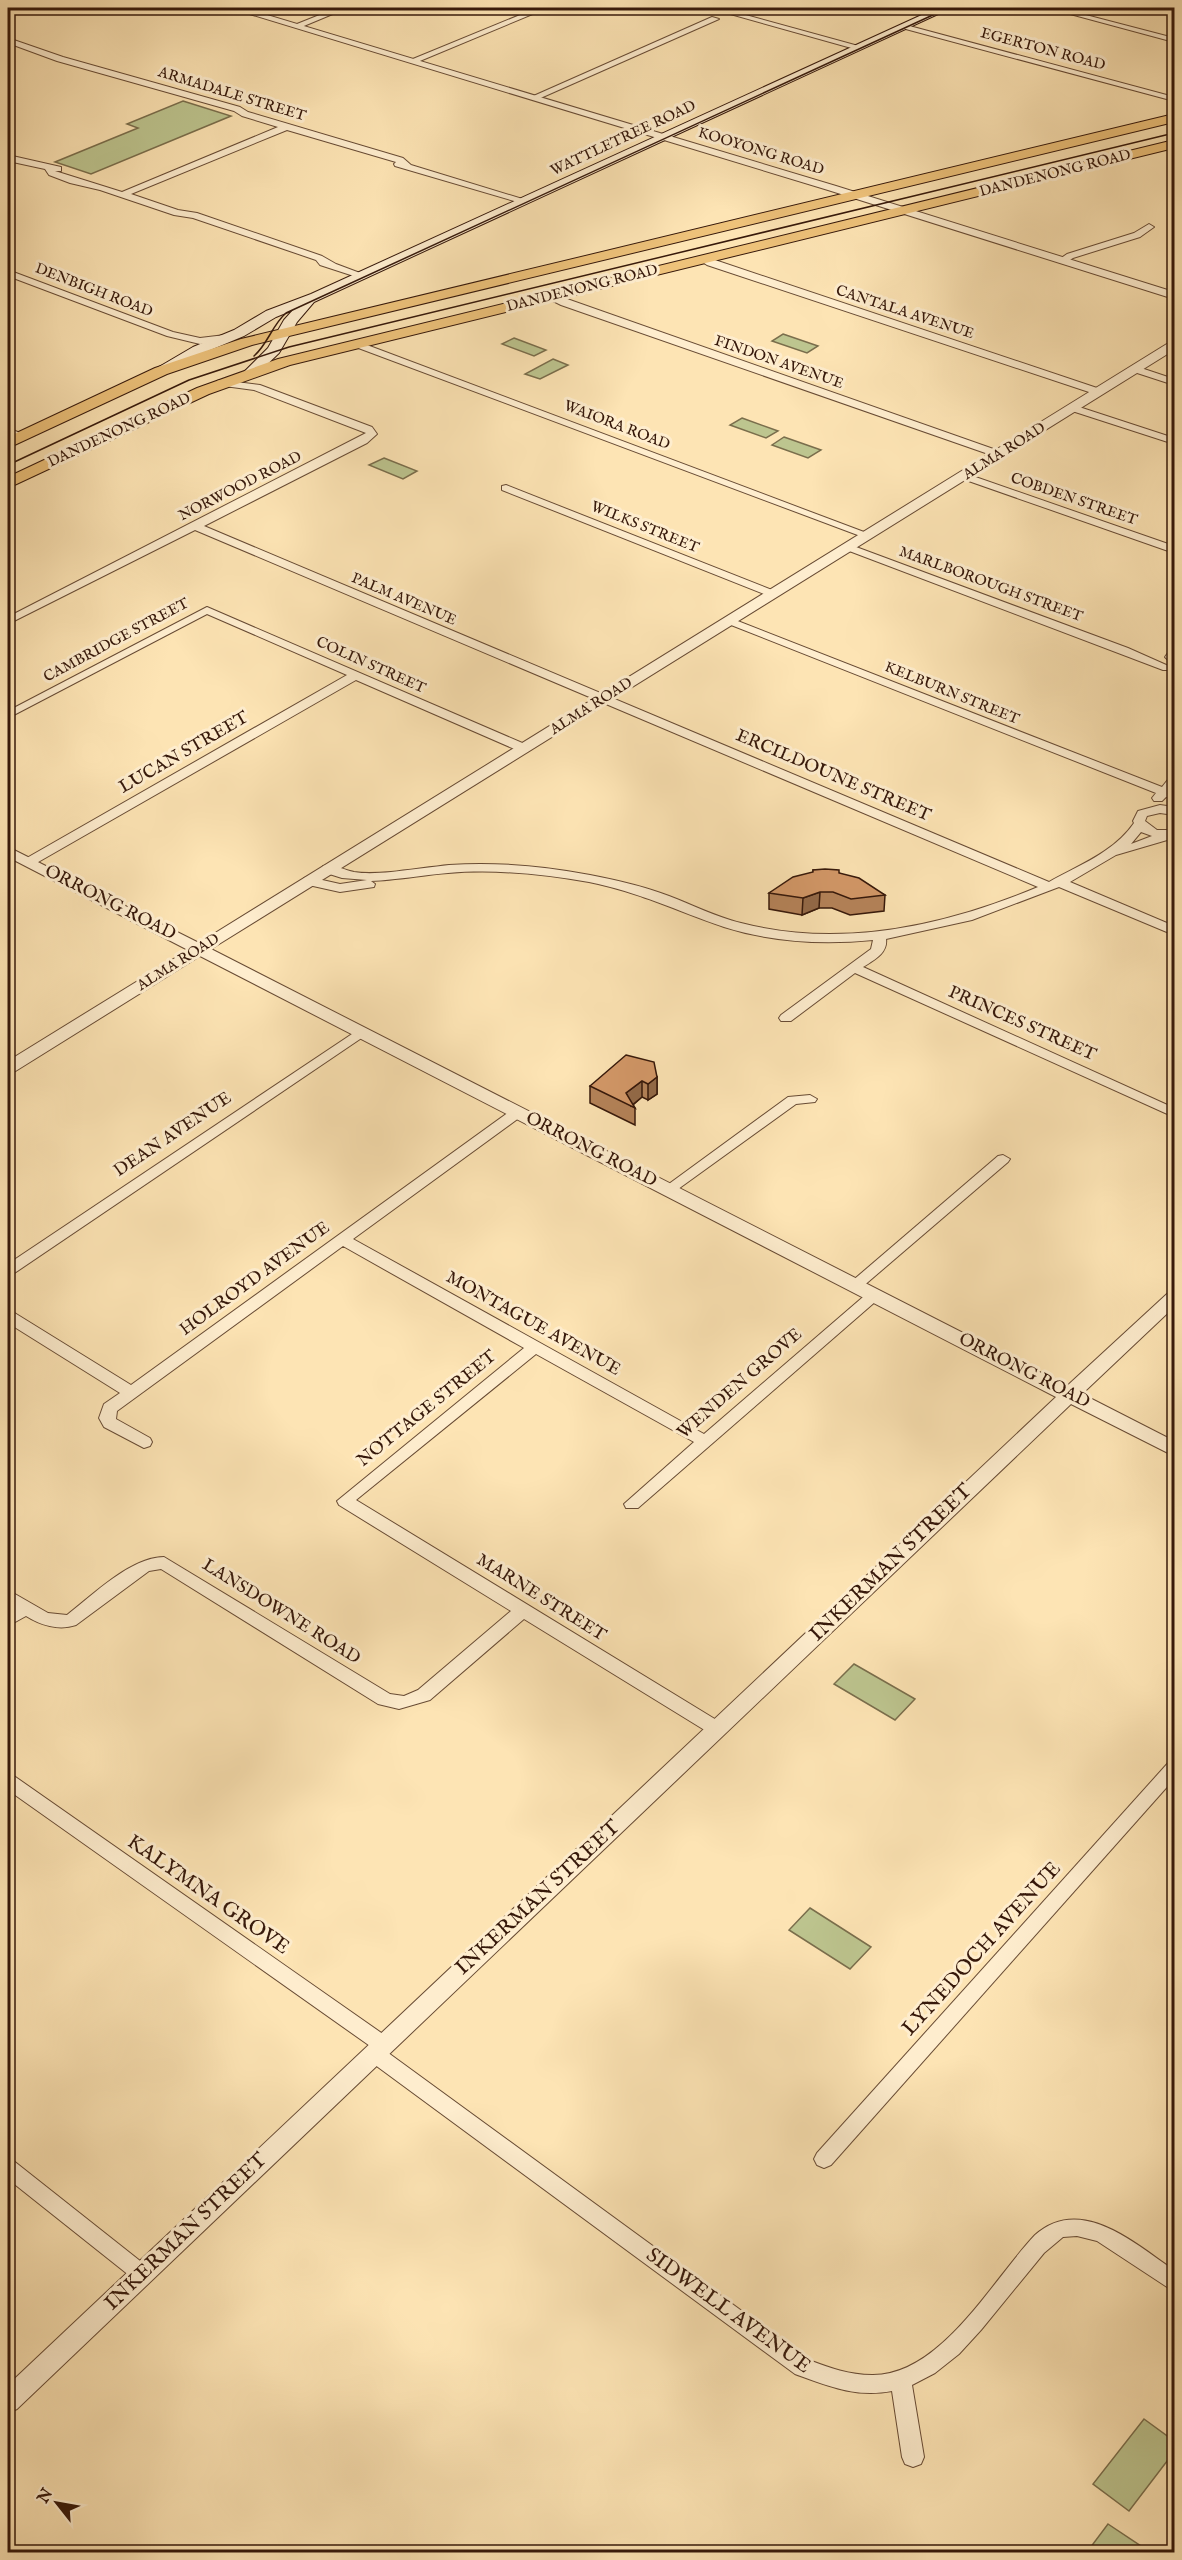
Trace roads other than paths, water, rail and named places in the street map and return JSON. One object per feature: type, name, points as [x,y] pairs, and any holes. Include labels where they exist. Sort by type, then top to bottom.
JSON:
[{"type":"highway","name":"DANDENONG ROAD","points":[[12,437],[148,377],[203,356],[285,332],[1174,118]]},
{"type":"highway","name":"DANDENONG ROAD","points":[[8,483],[221,383],[252,377],[356,344],[1174,144]]},
{"type":"main road","name":"WATTLETREE ROAD","points":[[148,377],[275,312],[363,276],[945,8]]},
{"type":"main road","name":"WATTLETREE ROAD","points":[[252,377],[272,352],[294,316],[316,297]]},
{"type":"street","points":[[8,12],[112,8]]},
{"type":"street","name":"KOOYONG ROAD","points":[[235,8],[853,195],[1174,296]]},
{"type":"street","points":[[296,26],[342,8]]},
{"type":"street","points":[[412,61],[543,8]]},
{"type":"street","points":[[713,8],[858,47]]},
{"type":"street","points":[[1052,8],[1174,40]]},
{"type":"street","points":[[533,98],[715,20]]},
{"type":"street","name":"EGERTON ROAD","points":[[905,26],[1174,99]]},
{"type":"street","name":"ARMADALE STREET","points":[[8,40],[52,56],[237,109],[245,114],[378,155],[392,163],[407,164],[524,201]]},
{"type":"street","points":[[122,195],[286,127]]},
{"type":"street","points":[[8,152],[26,162]]},
{"type":"street","points":[[8,158],[49,168],[56,175],[177,213],[187,219],[301,258],[332,265],[363,276]]},
{"type":"street","points":[[1062,261],[1072,255],[1142,233],[1149,227]]},
{"type":"street","name":"CANTALA AVENUE","points":[[703,259],[1099,392]]},
{"type":"street","name":"DENBIGH ROAD","points":[[8,273],[170,334],[191,346],[193,352]]},
{"type":"street","name":"FINDON AVENUE","points":[[550,296],[564,303],[998,454]]},
{"type":"street","name":"DENBIGH ROAD","points":[[170,334],[209,341],[228,337]]},
{"type":"street","name":"WAIORA ROAD","points":[[356,344],[867,535]]},
{"type":"street","name":"ALMA ROAD","points":[[8,1068],[1174,345]]},
{"type":"street","points":[[1135,369],[1174,382]]},
{"type":"street","name":"NORWOOD ROAD","points":[[8,621],[363,441],[372,434],[368,429],[252,377]]},
{"type":"street","points":[[1073,408],[1174,441]]},
{"type":"street","name":"COBDEN STREET","points":[[964,476],[1174,550]]},
{"type":"street","name":"WILKS STREET","points":[[506,488],[773,594]]},
{"type":"street","name":"PALM AVENUE","points":[[194,526],[602,699]]},
{"type":"street","name":"MARLBOROUGH STREET","points":[[848,547],[1124,650],[1172,663]]},
{"type":"street","name":"COLIN STREET","points":[[207,610],[523,748]]},
{"type":"street","name":"CAMBRIDGE STREET","points":[[8,715],[207,610]]},
{"type":"street","name":"KELBURN STREET","points":[[730,621],[1168,793]]},
{"type":"street","name":"LUCAN STREET","points":[[29,862],[356,675]]},
{"type":"street","name":"ERCILDOUNE STREET","points":[[602,699],[1054,885],[1174,931]]},
{"type":"street","points":[[328,869],[353,878],[481,868],[568,874],[642,891],[723,922],[779,935],[826,939],[879,937],[959,920],[1054,885],[1106,856],[1136,834],[1140,817],[1168,793],[1174,780]]},
{"type":"street","points":[[1146,812],[1171,810],[1168,793]]},
{"type":"street","points":[[1140,824],[1156,834],[1173,834]]},
{"type":"street","points":[[1106,856],[1173,834]]},
{"type":"street","name":"ORRONG ROAD","points":[[8,851],[1174,1449]]},
{"type":"street","points":[[309,881],[340,888],[406,874]]},
{"type":"street","points":[[786,1018],[880,948],[879,937]]},
{"type":"street","name":"PRINCES STREET","points":[[854,968],[1174,1113]]},
{"type":"street","name":"DEAN AVENUE","points":[[8,1271],[361,1032]]},
{"type":"street","points":[[669,1189],[793,1100],[810,1099]]},
{"type":"street","name":"HOLROYD AVENUE","points":[[144,1442],[110,1423],[107,1418],[110,1408],[518,1112]]},
{"type":"street","points":[[856,1285],[1003,1159]]},
{"type":"street","name":"MONTAGUE AVENUE","points":[[343,1240],[704,1441]]},
{"type":"street","name":"WENDEN GROVE","points":[[632,1504],[875,1295]]},
{"type":"street","name":"INKERMAN STREET","points":[[8,2401],[1174,1297]]},
{"type":"street","points":[[8,1316],[130,1392]]},
{"type":"street","name":"NOTTAGE STREET","points":[[345,1501],[535,1347]]},
{"type":"street","name":"MARNE STREET","points":[[345,1501],[717,1729]]},
{"type":"street","name":"LANSDOWNE ROAD","points":[[8,1596],[44,1619],[70,1621],[143,1567],[160,1562],[174,1567],[384,1700],[401,1703],[414,1701],[424,1695],[524,1609]]},
{"type":"street","points":[[8,1620],[24,1608]]},
{"type":"street","name":"LYNEDOCH AVENUE","points":[[824,2159],[1174,1768]]},
{"type":"street","name":"KALYMNA GROVE","points":[[8,1781],[379,2049]]},
{"type":"street","name":"SIDWELL AVENUE","points":[[379,2049],[802,2367],[820,2376],[871,2385],[901,2379],[924,2370],[955,2347],[1038,2246],[1059,2229],[1080,2227],[1098,2232],[1174,2280]]},
{"type":"street","points":[[8,2168],[142,2274]]},
{"type":"street","points":[[901,2379],[913,2457]]},
{"type":"tram line","points":[[254,356],[286,313],[948,8]]},
{"type":"tram line","points":[[8,465],[189,380],[289,347],[1174,133]]}]
